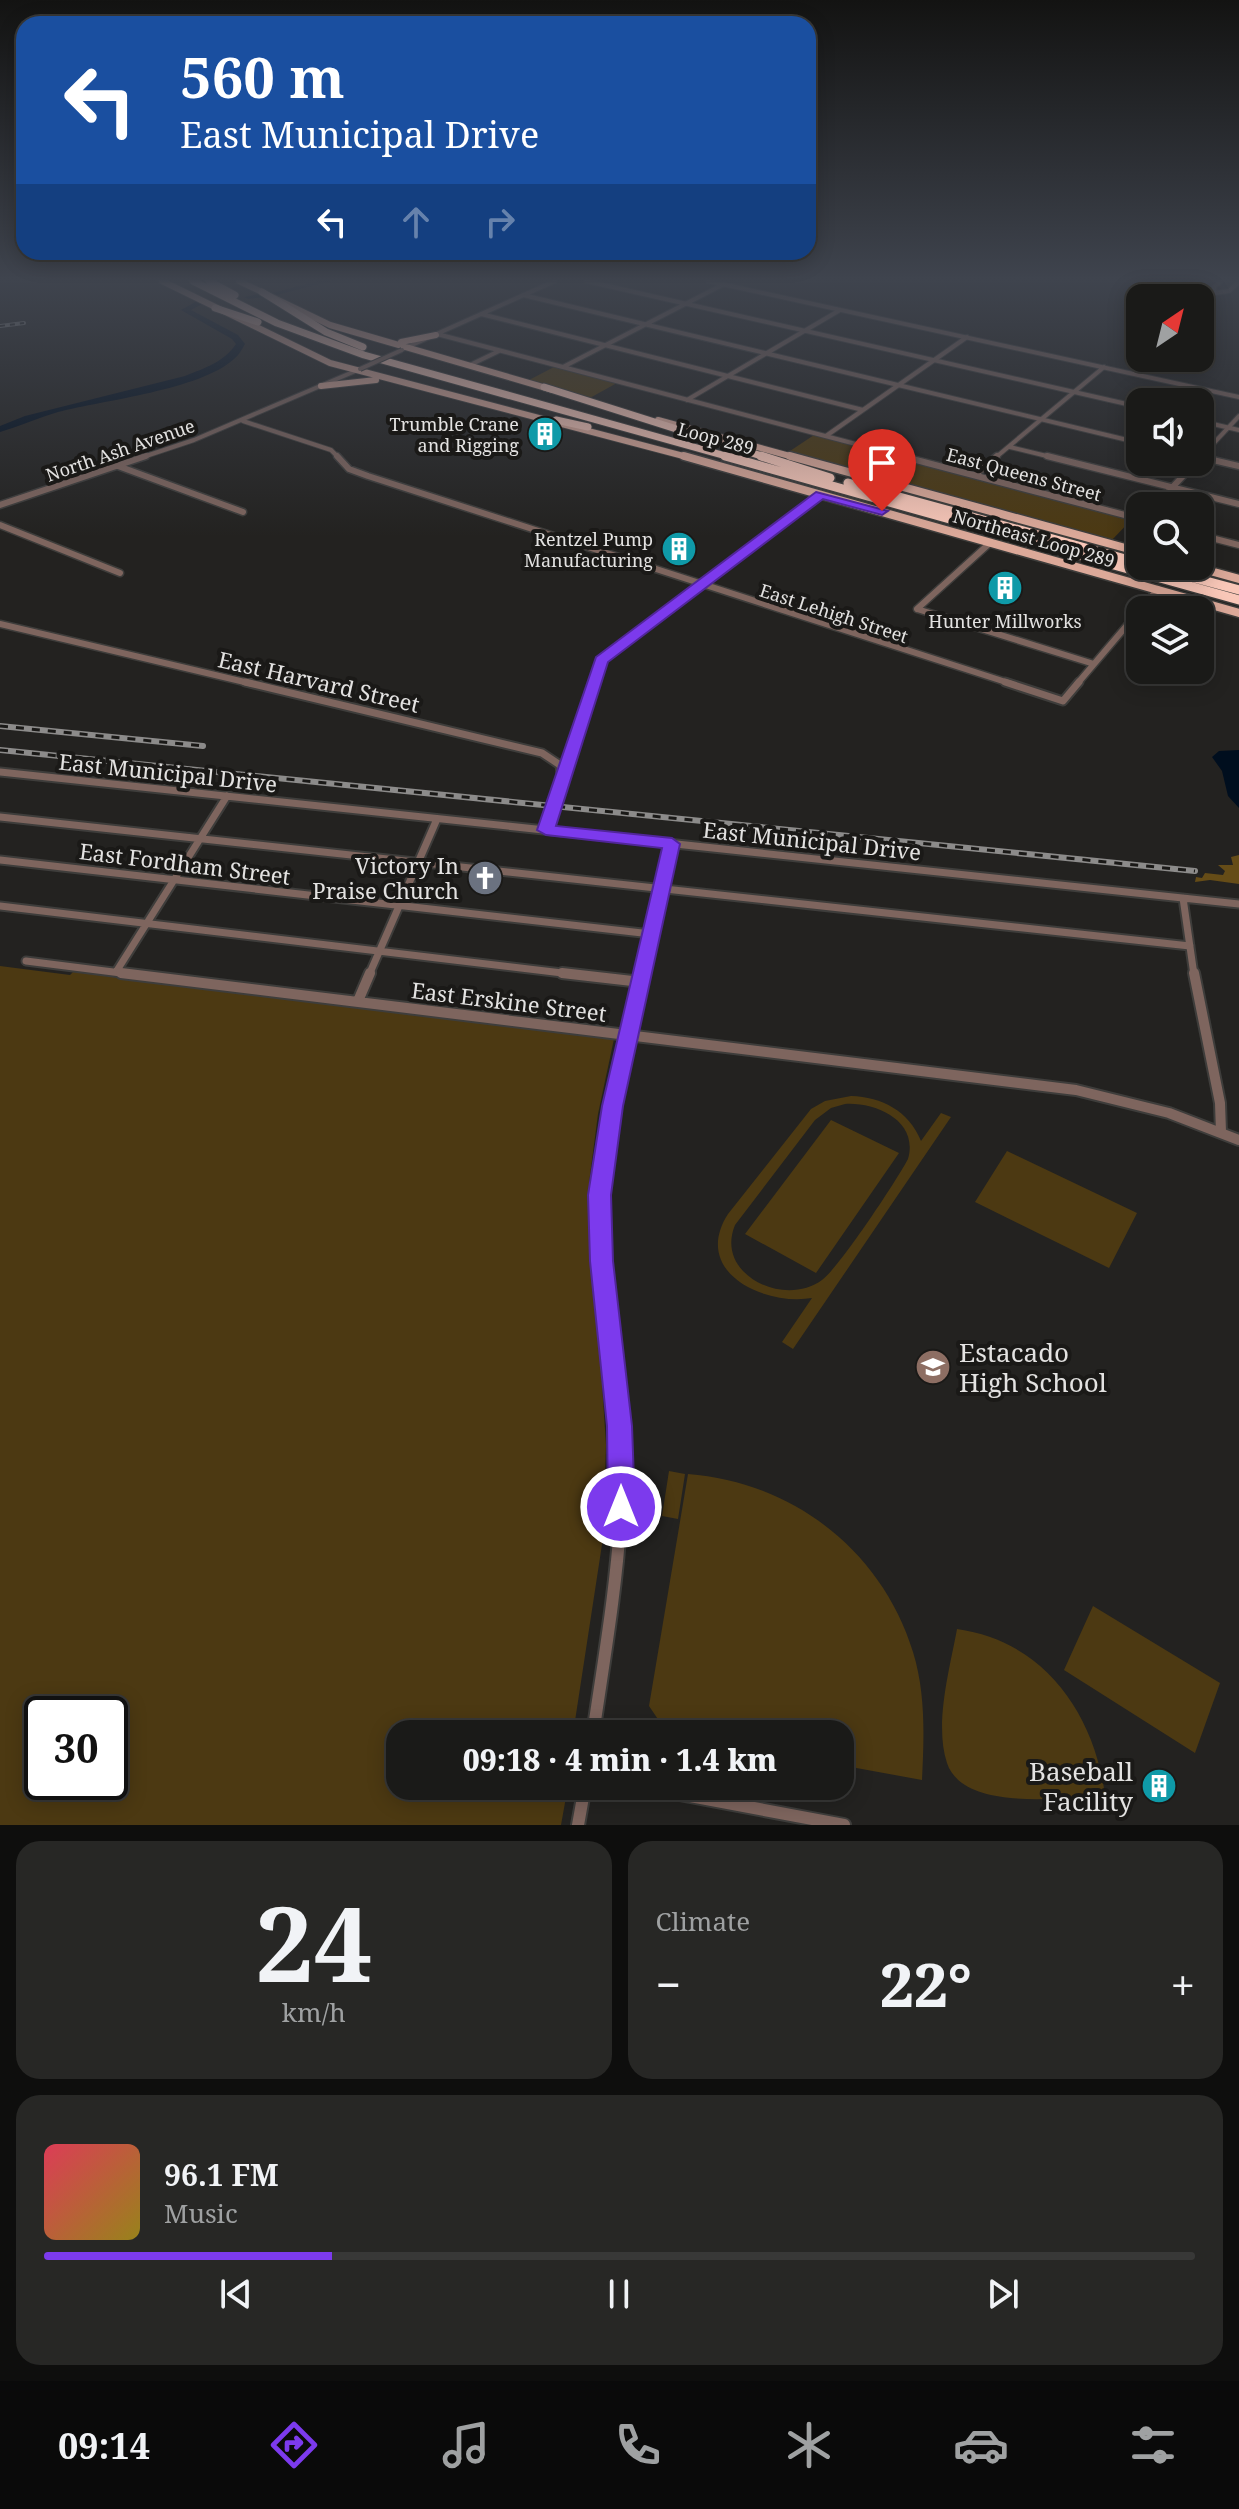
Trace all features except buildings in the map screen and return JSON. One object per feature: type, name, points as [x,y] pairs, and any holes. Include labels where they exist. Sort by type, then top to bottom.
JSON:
[{"type":"highway","name":"Loop 289","points":[[407,366],[846,491],[1126,559]]},
{"type":"highway","name":"Loop 289","points":[[428,366],[830,478],[1239,600]]},
{"type":"highway","points":[[544,387],[830,478]]},
{"type":"highway","points":[[556,420],[846,491]]},
{"type":"highway","points":[[1037,539],[1239,610]]},
{"type":"highway","points":[[1207,580],[1239,588]]},
{"type":"highway","points":[[1211,580],[1239,588]]},
{"type":"main road","points":[[321,386],[329,374],[323,366]]},
{"type":"main road","name":"Northeast Loop 289","points":[[344,366],[556,420],[1239,610]]},
{"type":"main road","name":"Northeast Loop 289","points":[[474,366],[1126,548]]},
{"type":"main road","points":[[321,386],[362,380],[391,380]]},
{"type":"main road","points":[[1214,572],[1239,579]]},
{"type":"street","name":"North Ash Avenue","points":[[0,505],[243,421],[366,366]]},
{"type":"street","name":"East Queens Street","points":[[559,366],[1126,515]]},
{"type":"street","points":[[689,366],[863,410]]},
{"type":"street","points":[[687,400],[744,366]]},
{"type":"street","points":[[821,366],[1126,440]]},
{"type":"street","points":[[826,436],[925,366]]},
{"type":"street","points":[[961,366],[1126,404]]},
{"type":"street","points":[[1100,366],[1239,397]]},
{"type":"street","points":[[975,475],[1104,367]]},
{"type":"street","points":[[1214,442],[1239,416]]},
{"type":"street","name":"East Lehigh Street","points":[[243,421],[331,450],[347,467],[368,476],[1063,701],[1094,664]]},
{"type":"street","points":[[1214,424],[1239,430]]},
{"type":"street","points":[[1010,447],[1239,504]]},
{"type":"street","points":[[1214,462],[1239,466]]},
{"type":"street","points":[[118,466],[243,512]]},
{"type":"street","points":[[1168,492],[1183,476]]},
{"type":"street","points":[[546,830],[601,660],[821,494]]},
{"type":"street","points":[[0,525],[120,573]]},
{"type":"street","points":[[1214,539],[1239,545]]},
{"type":"street","points":[[991,542],[917,609],[1094,664],[1126,626]]},
{"type":"street","points":[[1152,596],[1158,589]]},
{"type":"street","name":"East Harvard Street","points":[[0,624],[532,749],[557,762],[563,775]]},
{"type":"street","name":"East Municipal Drive","points":[[0,772],[1239,904]]},
{"type":"street","points":[[116,972],[227,796]]},
{"type":"street","points":[[0,817],[1190,946]]},
{"type":"street","points":[[358,1001],[437,819]]},
{"type":"street","points":[[595,1720],[613,1602],[621,1507],[619,1426],[602,1261],[600,1195],[612,1106],[672,844]]},
{"type":"street","name":"East Fordham Street","points":[[0,860],[651,934]]},
{"type":"street","points":[[1183,898],[1220,1103],[1221,1132]]},
{"type":"street","points":[[0,906],[641,982]]},
{"type":"street","name":"East Erskine Street","points":[[26,961],[1076,1090],[1158,1110],[1239,1140]]},
{"type":"street","points":[[578,1825],[582,1800]]},
{"type":"street","points":[[711,1800],[844,1825]]},
{"type":"shaded area","points":[[554,367],[617,383],[588,399],[529,380]]},
{"type":"shaded area","points":[[814,435],[1126,517],[1126,525],[1111,541],[787,453]]},
{"type":"shaded area","points":[[1239,855],[1239,884],[1210,880],[1195,882],[1196,877],[1202,878],[1205,873],[1223,875],[1225,871],[1218,865],[1233,865],[1231,857]]},
{"type":"shaded area","points":[[0,966],[70,975],[73,972],[614,1039],[598,1114],[589,1183],[606,1445],[603,1538],[575,1720],[386,1720],[386,1800],[565,1800],[561,1825],[0,1825]]},
{"type":"shaded area","points":[[851,1096],[884,1103],[909,1121],[921,1141],[941,1113],[951,1117],[793,1349],[782,1342],[812,1298],[773,1296],[738,1281],[726,1268],[719,1253],[719,1235],[728,1214],[811,1109],[825,1101]],"holes":[[[857,1104],[881,1111],[901,1124],[910,1146],[908,1159],[854,1242],[822,1280],[803,1289],[792,1290],[761,1284],[743,1271],[736,1261],[731,1244],[735,1225],[815,1120],[831,1108]]]},
{"type":"shaded area","points":[[831,1120],[899,1153],[816,1273],[745,1234]]},
{"type":"shaded area","points":[[1007,1151],[1137,1213],[1109,1268],[975,1202]]},
{"type":"shaded area","points":[[669,1471],[685,1474],[678,1519],[662,1516]]},
{"type":"shaded area","points":[[688,1474],[727,1480],[763,1491],[797,1507],[828,1528],[856,1553],[880,1583],[899,1616],[917,1668],[923,1716],[922,1780],[854,1768],[854,1720],[658,1720],[649,1706]]},
{"type":"shaded area","points":[[1093,1606],[1220,1683],[1195,1753],[1064,1670]]},
{"type":"shaded area","points":[[957,1629],[988,1636],[1015,1648],[1039,1665],[1060,1686],[1089,1736],[1105,1795],[1017,1798],[973,1789],[957,1779],[947,1763],[942,1731],[944,1696]]},
{"type":"water","points":[[1239,750],[1239,808],[1228,796],[1222,771],[1212,757],[1219,751]]},
{"type":"waterway","points":[[0,429],[59,409],[159,387],[216,366]]},
{"type":"railway","points":[[0,726],[203,746]]},
{"type":"railway","points":[[0,750],[1195,871]]},
{"type":"place","name":"Trumble Crane and Rigging","points":[[545,434]]},
{"type":"place","name":"Rentzel Pump Manufacturing","points":[[679,549]]},
{"type":"place","name":"Hunter Millworks","points":[[1005,588]]},
{"type":"place","name":"Victory In Praise Church","points":[[485,878]]},
{"type":"place","name":"Estacado High School","points":[[933,1367]]},
{"type":"place","name":"Baseball Facility","points":[[1159,1786]]},
{"type":"route","points":[[621,1507],[622,1468],[602,1261],[600,1195],[612,1106],[672,844],[546,830],[601,660],[821,494],[882,511]]}]
